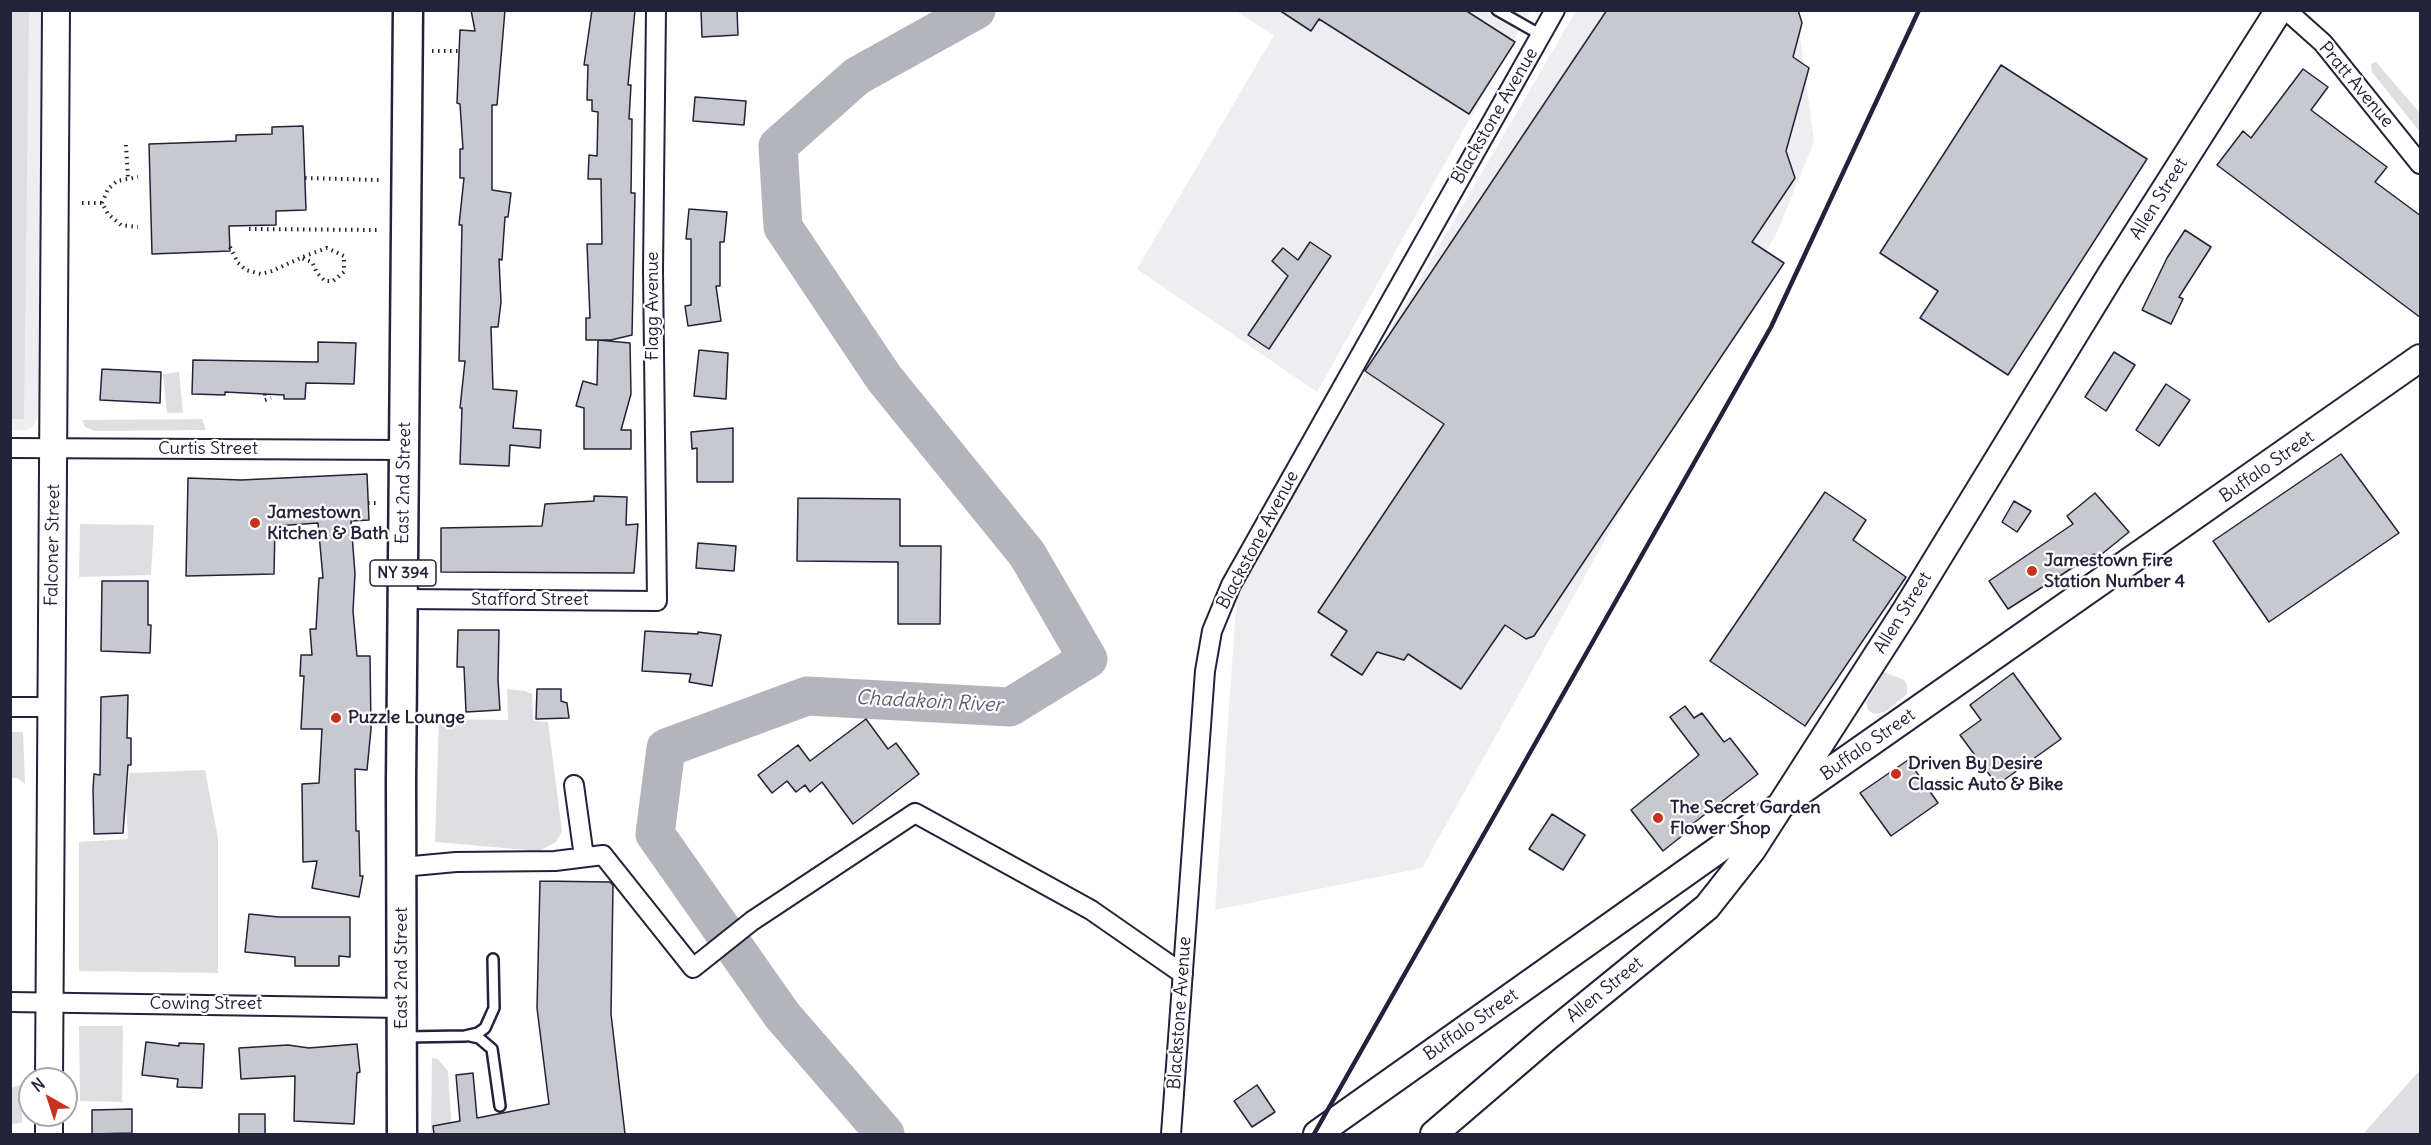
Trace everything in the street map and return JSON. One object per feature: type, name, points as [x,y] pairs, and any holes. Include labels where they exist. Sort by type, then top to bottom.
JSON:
[{"type":"main road","name":"East 2nd Street","points":[[402,1134],[403,599],[408,10]]},
{"type":"street","name":"Falconer Street","points":[[49,1067],[56,10]]},
{"type":"street","name":"Flagg Avenue","points":[[656,10],[652,270],[657,601]]},
{"type":"street","name":"Blackstone Avenue","points":[[1171,1134],[1205,671],[1212,631],[1236,576],[1555,10]]},
{"type":"street","name":"Allen Street","points":[[1434,1134],[1546,1038],[1707,908],[1752,850],[1906,610],[2112,273],[2279,10]]},
{"type":"street","name":"Pratt Avenue","points":[[2286,10],[2323,43],[2421,164]]},
{"type":"street","name":"Buffalo Street","points":[[1317,1134],[1780,806],[2421,358]]},
{"type":"street","name":"Curtis Street","points":[[10,448],[405,450]]},
{"type":"street","name":"Stafford Street","points":[[403,599],[657,601]]},
{"type":"street","points":[[10,707],[51,707]]},
{"type":"street","points":[[574,785],[584,857]]},
{"type":"street","points":[[402,867],[456,862],[555,861],[603,855],[693,968],[752,921],[915,813],[1090,910],[1183,974]]},
{"type":"street","points":[[1662,890],[1682,892],[1691,906],[1690,921]]},
{"type":"street","name":"Cowing Street","points":[[10,1002],[402,1008]]},
{"type":"lane","points":[[1497,10],[1541,35]]},
{"type":"lane","points":[[465,1036],[478,1033],[491,1018],[494,1008],[493,959]]},
{"type":"lane","points":[[402,1037],[465,1036],[479,1038],[492,1049],[500,1106]]},
{"type":"path","points":[[431,51],[459,51]]},
{"type":"path","points":[[126,145],[128,177]]},
{"type":"path","points":[[102,203],[108,189],[117,181],[128,177],[138,177]]},
{"type":"path","points":[[305,178],[380,180]]},
{"type":"path","points":[[82,203],[102,203]]},
{"type":"path","points":[[102,203],[108,214],[121,225],[138,227]]},
{"type":"path","points":[[249,229],[379,230]]},
{"type":"path","points":[[230,248],[238,263],[246,270],[261,274],[301,258],[327,248],[338,251],[344,256],[344,272],[333,281],[325,282],[317,273],[312,262],[301,258]]},
{"type":"path","points":[[265,394],[265,400],[271,398]]},
{"type":"path","points":[[368,503],[376,503]]},
{"type":"shaded area","points":[[10,11],[29,11],[24,419],[11,419]]},
{"type":"shaded area","points":[[11,11],[42,11],[40,411],[33,427],[26,430],[11,430]]},
{"type":"shaded area","points":[[1235,11],[1530,11],[1317,392],[1137,269],[1274,35]]},
{"type":"shaded area","points":[[1576,11],[1794,11],[1799,28],[1814,142],[1778,230],[1422,868],[1215,910],[1237,593]]},
{"type":"shaded area","points":[[2376,62],[2420,113],[2420,132],[2372,72],[2371,64]]},
{"type":"shaded area","points":[[179,372],[183,413],[167,413],[163,374]]},
{"type":"shaded area","points":[[202,419],[206,430],[95,431],[85,427],[82,420]]},
{"type":"shaded area","points":[[80,524],[154,525],[151,575],[79,577]]},
{"type":"shaded area","points":[[1884,672],[1904,680],[1907,685],[1907,694],[1885,712],[1874,714],[1868,710],[1866,702]]},
{"type":"shaded area","points":[[507,689],[532,694],[533,721],[548,722],[562,831],[556,842],[539,851],[435,842],[439,719],[508,720]]},
{"type":"shaded area","points":[[10,732],[23,732],[25,784],[17,778],[11,778]]},
{"type":"shaded area","points":[[205,770],[218,838],[218,973],[79,971],[79,842],[128,839],[126,805],[129,773]]},
{"type":"shaded area","points":[[79,1026],[123,1026],[122,1102],[80,1101]]},
{"type":"shaded area","points":[[432,1058],[438,1059],[448,1071],[452,1134],[431,1134]]},
{"type":"shaded area","points":[[2420,1070],[2420,1134],[2363,1134]]},
{"type":"shaded area","points":[[18,1085],[18,1123],[11,1124],[11,1088]]},
{"type":"building","points":[[471,10],[505,10],[497,105],[492,105],[492,190],[511,193],[508,217],[505,217],[502,260],[499,259],[501,302],[498,327],[491,327],[493,389],[517,391],[513,428],[541,430],[540,448],[510,445],[509,466],[460,464],[462,408],[460,408],[465,361],[459,361],[462,225],[459,225],[464,178],[460,178],[460,149],[463,149],[460,104],[457,103],[460,30],[475,31]]},
{"type":"building","points":[[592,10],[635,10],[628,85],[631,85],[629,119],[632,119],[631,193],[635,193],[632,335],[611,340],[586,340],[586,318],[590,318],[587,244],[602,244],[601,179],[588,179],[589,155],[597,156],[598,112],[592,111],[592,100],[587,100],[588,65],[584,65]]},
{"type":"building","points":[[701,10],[737,10],[738,35],[702,37]]},
{"type":"building","points":[[1279,10],[1465,10],[1515,42],[1469,114],[1319,19],[1311,31]]},
{"type":"building","points":[[1607,10],[1798,10],[1802,23],[1793,57],[1809,68],[1786,151],[1795,178],[1752,242],[1784,263],[1534,636],[1526,639],[1505,625],[1461,689],[1408,654],[1404,660],[1377,652],[1362,675],[1331,655],[1347,631],[1318,612],[1444,424],[1365,371]]},
{"type":"building","points":[[2001,65],[2147,159],[2008,375],[1920,318],[1938,291],[1880,253]]},
{"type":"building","points":[[2303,69],[2328,87],[2311,110],[2387,167],[2375,182],[2421,216],[2421,318],[2217,165],[2243,131],[2251,138]]},
{"type":"building","points":[[695,97],[746,101],[744,125],[693,121]]},
{"type":"building","points":[[303,126],[306,210],[276,211],[276,225],[229,226],[230,251],[152,254],[149,144],[236,141],[236,135],[272,134],[272,127]]},
{"type":"building","points":[[689,209],[727,212],[724,242],[720,242],[720,286],[716,286],[721,321],[688,326],[685,306],[691,305],[691,239],[686,239]]},
{"type":"building","points":[[2185,230],[2211,247],[2179,297],[2183,299],[2171,324],[2142,310],[2167,258]]},
{"type":"building","points":[[1310,242],[1331,256],[1269,349],[1248,335],[1288,276],[1272,261],[1283,248],[1298,260]]},
{"type":"building","points":[[598,340],[630,343],[631,394],[621,430],[631,430],[631,449],[584,449],[584,408],[576,406],[583,381],[597,385]]},
{"type":"building","points":[[318,342],[356,343],[354,384],[306,383],[305,399],[284,399],[284,395],[225,392],[225,395],[192,394],[193,360],[318,362]]},
{"type":"building","points":[[699,350],[728,353],[726,399],[694,396]]},
{"type":"building","points":[[2114,352],[2135,365],[2106,411],[2085,397]]},
{"type":"building","points":[[102,369],[161,372],[160,403],[100,400]]},
{"type":"building","points":[[2166,384],[2190,400],[2159,446],[2136,430]]},
{"type":"building","points":[[733,428],[733,482],[697,482],[697,448],[692,449],[691,432]]},
{"type":"building","points":[[2341,454],[2399,533],[2269,622],[2213,541]]},
{"type":"building","points":[[367,474],[369,520],[351,521],[355,574],[353,611],[357,656],[370,656],[371,729],[367,770],[355,769],[356,831],[359,831],[360,876],[363,876],[359,897],[312,888],[317,861],[303,862],[302,784],[319,783],[322,729],[301,729],[304,676],[300,676],[301,655],[312,655],[310,629],[316,629],[319,578],[323,578],[318,523],[275,526],[274,574],[186,576],[188,478],[241,480]]},
{"type":"building","points":[[1825,492],[1866,520],[1853,540],[1906,577],[1805,726],[1710,661]]},
{"type":"building","points":[[2095,493],[2129,532],[2097,558],[2094,554],[2008,609],[1989,581],[2073,524],[2067,516]]},
{"type":"building","points":[[594,496],[627,497],[626,525],[638,524],[634,573],[441,572],[441,528],[542,526],[545,504],[594,501]]},
{"type":"building","points":[[798,498],[900,499],[900,546],[941,546],[940,624],[898,624],[898,562],[797,561]]},
{"type":"building","points":[[2014,501],[2031,511],[2017,532],[2002,522]]},
{"type":"building","points":[[698,543],[736,546],[734,571],[696,568]]},
{"type":"building","points":[[102,581],[148,581],[150,653],[101,651]]},
{"type":"building","points":[[458,630],[499,630],[500,710],[466,712],[464,667],[457,667]]},
{"type":"building","points":[[645,631],[721,635],[712,686],[689,682],[691,674],[642,671]]},
{"type":"building","points":[[2013,673],[2061,739],[1997,785],[1960,735],[1981,720],[1970,705]]},
{"type":"building","points":[[537,689],[561,689],[561,701],[567,703],[569,718],[536,719]]},
{"type":"building","points":[[128,695],[127,738],[131,738],[131,765],[128,765],[123,833],[94,834],[93,789],[94,774],[100,775],[101,697]]},
{"type":"building","points":[[1685,706],[1694,718],[1702,713],[1724,742],[1730,738],[1758,774],[1691,825],[1693,827],[1663,851],[1631,810],[1699,755],[1670,717]]},
{"type":"building","points":[[866,719],[888,749],[896,743],[919,774],[853,824],[822,782],[810,792],[805,785],[796,792],[787,781],[772,793],[758,775],[798,745],[810,761]]},
{"type":"building","points":[[1908,760],[1938,803],[1891,836],[1860,793]]},
{"type":"building","points":[[1552,814],[1585,835],[1563,870],[1529,849]]},
{"type":"building","points":[[540,881],[610,882],[613,885],[611,1014],[625,1134],[434,1134],[433,1126],[460,1121],[456,1075],[473,1073],[477,1118],[549,1104],[537,1008]]},
{"type":"building","points":[[249,914],[279,917],[350,917],[350,957],[339,956],[339,966],[295,966],[295,957],[245,952]]},
{"type":"building","points":[[146,1042],[179,1046],[179,1043],[204,1044],[202,1088],[177,1087],[178,1079],[142,1075]]},
{"type":"building","points":[[357,1044],[360,1072],[357,1073],[354,1124],[294,1121],[295,1076],[241,1079],[239,1048],[288,1045],[309,1048]]},
{"type":"building","points":[[1257,1085],[1275,1112],[1252,1127],[1234,1101]]},
{"type":"building","points":[[132,1109],[132,1133],[92,1134],[92,1110]]},
{"type":"building","points":[[239,1114],[265,1114],[265,1134],[239,1134]]},
{"type":"waterway","name":"Chadakoin River","points":[[885,1134],[782,1015],[655,834],[666,748],[807,696],[1010,707],[1088,659],[1027,554],[884,378],[783,227],[778,146],[857,76],[976,10]]},
{"type":"railway","points":[[1314,1134],[1771,327],[1919,10]]},
{"type":"place","name":"Jamestown Kitchen & Bath","points":[[255,523]]},
{"type":"place","name":"Jamestown Fire Station Number 4","points":[[2032,571]]},
{"type":"place","name":"Puzzle Lounge","points":[[336,718]]},
{"type":"place","name":"Driven By Desire Classic Auto & Bike","points":[[1896,774]]},
{"type":"place","name":"The Secret Garden Flower Shop","points":[[1658,818]]}]
